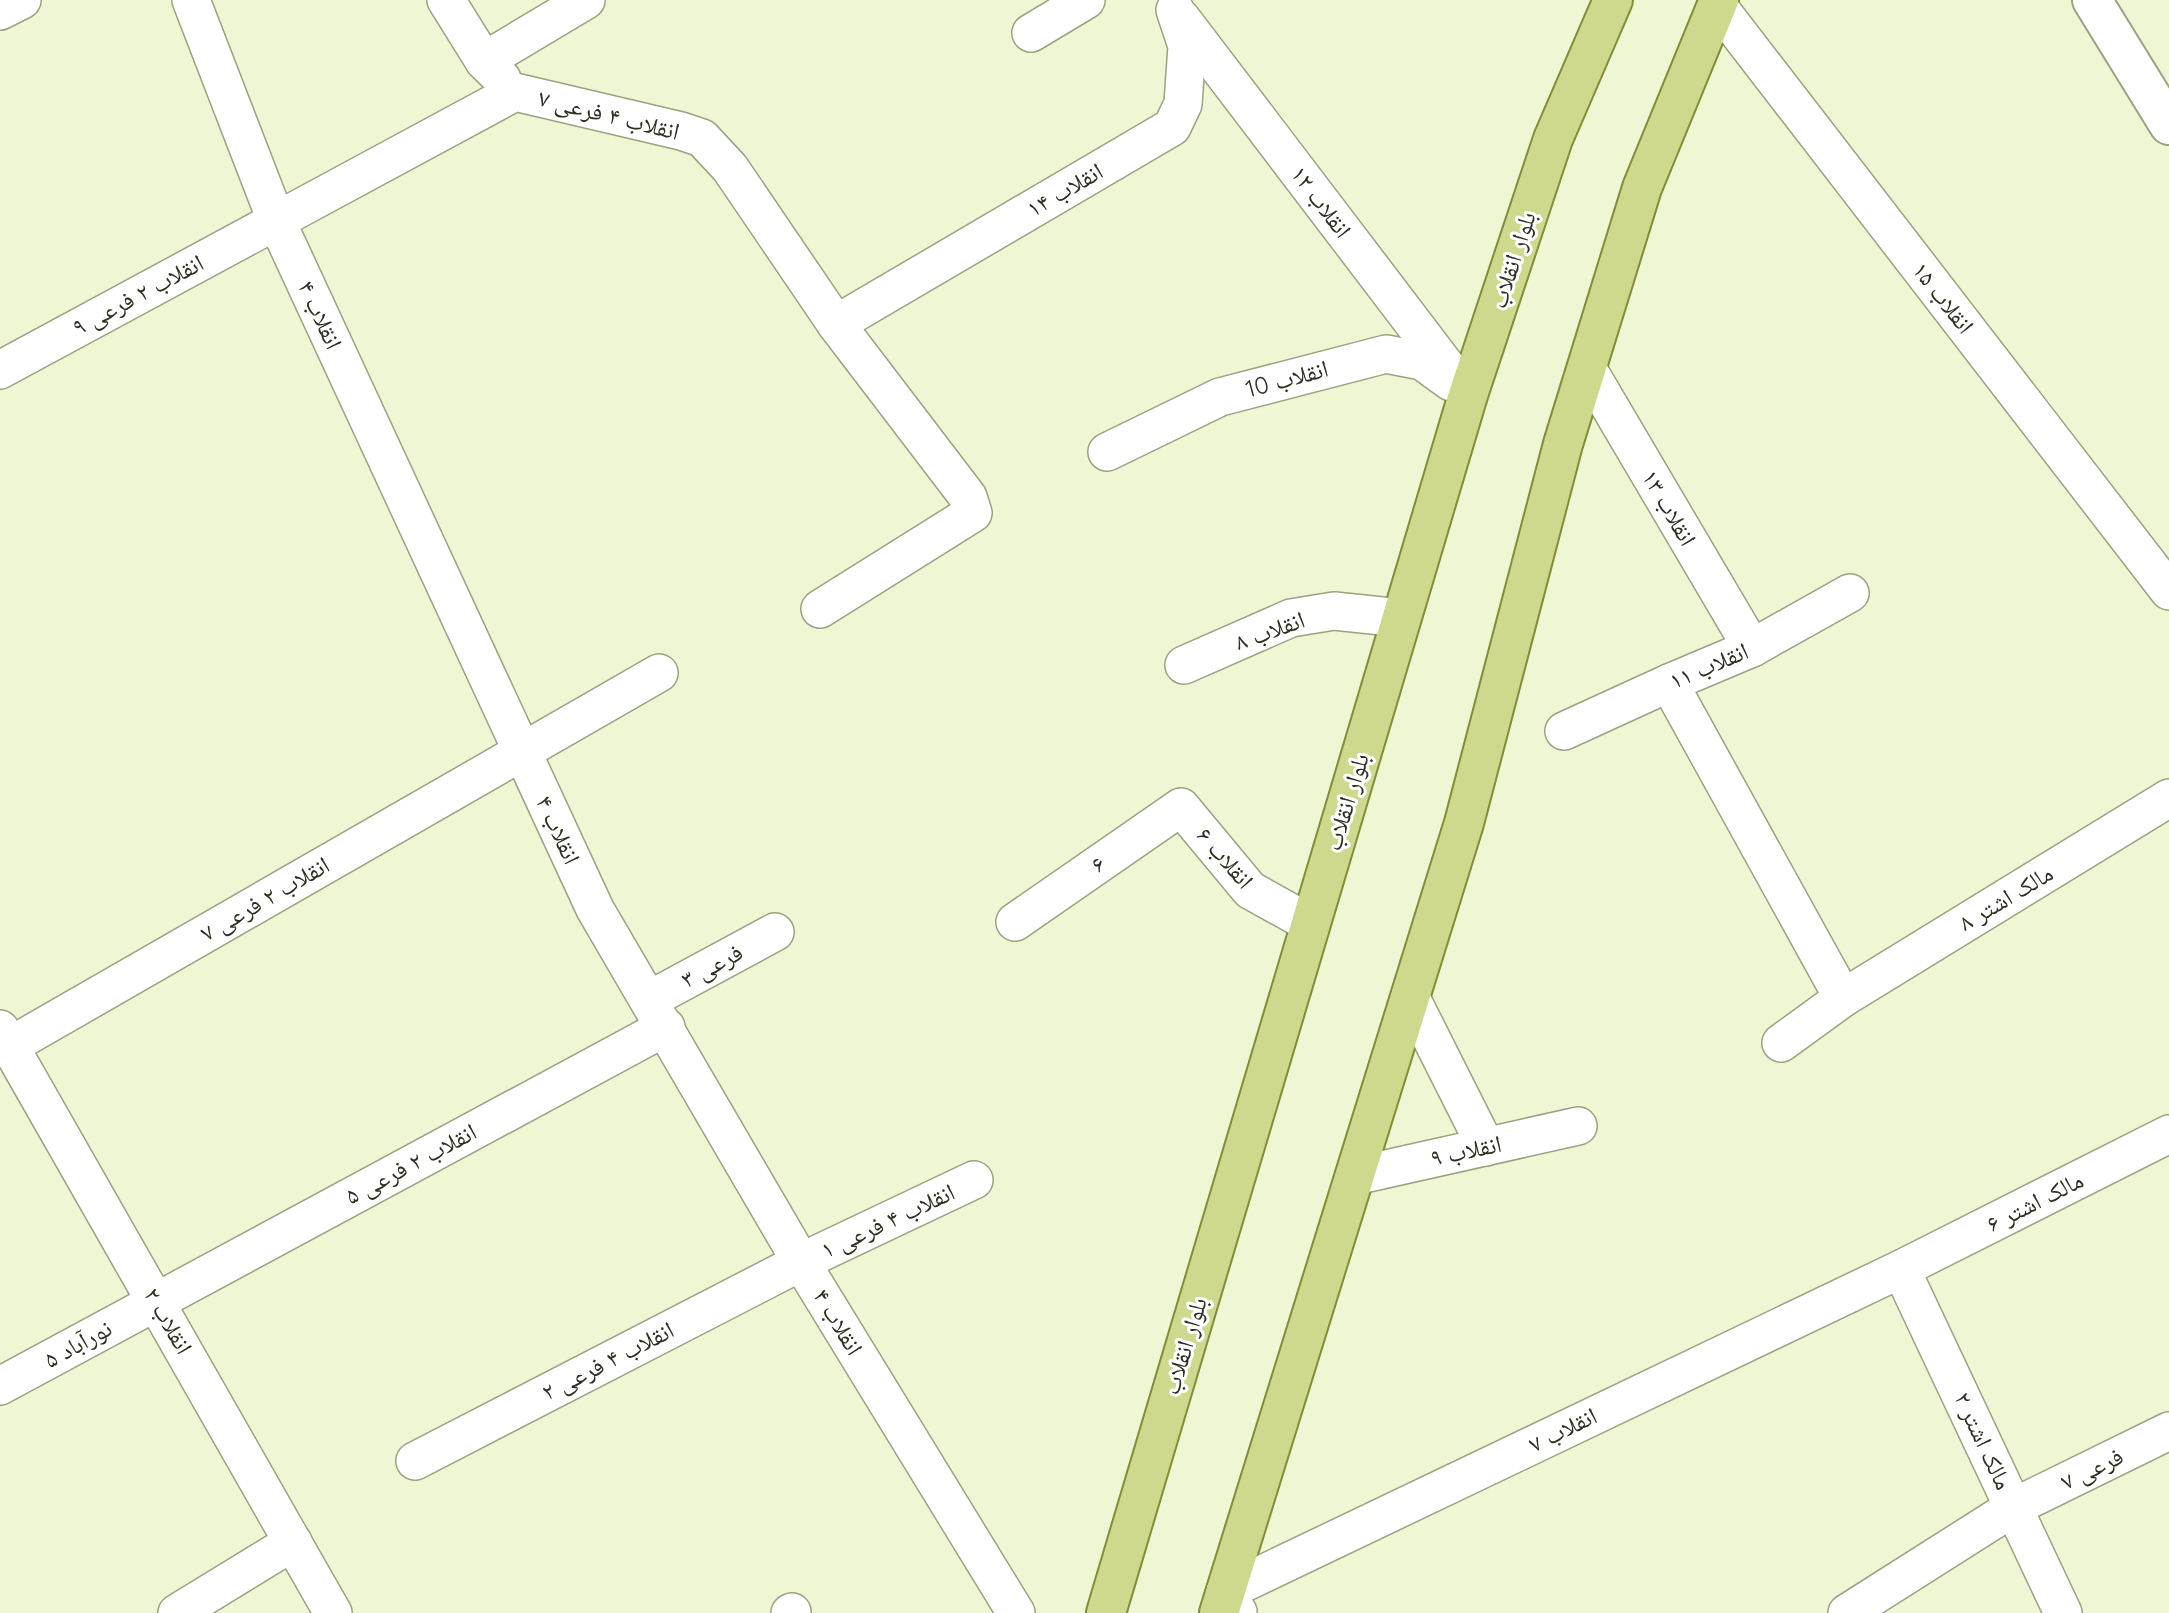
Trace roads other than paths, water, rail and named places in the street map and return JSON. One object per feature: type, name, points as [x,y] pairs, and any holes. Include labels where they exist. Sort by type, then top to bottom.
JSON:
[{"type":"main road","name":"بلوار انقلاب","points":[[1106,1613],[1468,394],[1553,139],[1613,0]]},
{"type":"main road","points":[[1228,1606],[1355,1176],[1464,823],[1563,444],[1642,188],[1718,3]]},
{"type":"street","points":[[0,10],[22,0]]},
{"type":"street","name":"انقلاب ۴","points":[[191,0],[276,220],[595,909],[802,1262],[1016,1613]]},
{"type":"street","points":[[446,0],[484,61],[515,92]]},
{"type":"street","points":[[484,61],[586,0]]},
{"type":"street","points":[[1031,33],[1086,0]]},
{"type":"street","points":[[2092,0],[2169,125]]},
{"type":"street","name":"انقلاب ۱۲","points":[[1178,3],[1468,394]]},
{"type":"street","name":"انقلاب ۱۴","points":[[836,324],[1172,127],[1183,104],[1187,46],[1178,3]]},
{"type":"street","name":"انقلاب ۱۵","points":[[1718,3],[2169,591]]},
{"type":"street","name":"انقلاب ۴ فرعی ۷","points":[[276,220],[515,92],[702,138],[730,168],[836,324],[968,497],[973,513],[820,609]]},
{"type":"street","name":"انقلاب ۲ فرعی ۹","points":[[0,370],[276,220]]},
{"type":"street","name":"انقلاب 10","points":[[1107,452],[1220,397],[1386,354],[1422,361],[1468,394]]},
{"type":"street","name":"انقلاب ۱۳","points":[[1587,368],[1752,648]]},
{"type":"street","name":"انقلاب ۱۱","points":[[1564,731],[1752,648],[1850,593]]},
{"type":"street","name":"انقلاب ۸","points":[[1184,665],[1291,618],[1334,611],[1401,618]]},
{"type":"street","name":"انقلاب ۲ فرعی ۷","points":[[4,1038],[522,752],[659,673]]},
{"type":"street","points":[[1669,683],[1843,998]]},
{"type":"street","name":"مالک اشتر ۸","points":[[1781,1043],[1843,998],[2169,798]]},
{"type":"street","name":"انقلاب ۶","points":[[1181,807],[1250,890],[1311,924]]},
{"type":"street","name":"۶","points":[[1015,922],[1181,807]]},
{"type":"street","name":"فرعی ۳","points":[[657,1014],[775,932]]},
{"type":"street","points":[[1410,996],[1486,1147]]},
{"type":"street","name":"انقلاب ۲ فرعی ۵","points":[[157,1301],[657,1014]]},
{"type":"street","name":"انقلاب ۲","points":[[4,1038],[157,1301],[333,1613]]},
{"type":"street","name":"انقلاب ۹","points":[[1355,1176],[1578,1126]]},
{"type":"street","name":"مالک اشتر ۶","points":[[1902,1269],[2169,1134]]},
{"type":"street","name":"انقلاب ۴ فرعی ۱","points":[[802,1262],[974,1180]]},
{"type":"street","name":"انقلاب ۴ فرعی ۲","points":[[415,1461],[802,1262]]},
{"type":"street","name":"مالک اشتر ۲","points":[[1902,1269],[2063,1613]]},
{"type":"street","name":"انقلاب ۷","points":[[1228,1606],[1902,1269]]},
{"type":"street","name":"نورآباد ۵","points":[[0,1386],[157,1301]]},
{"type":"street","name":"فرعی ۷","points":[[1847,1613],[2014,1507],[2169,1431]]},
{"type":"street","points":[[177,1613],[293,1542]]}]
